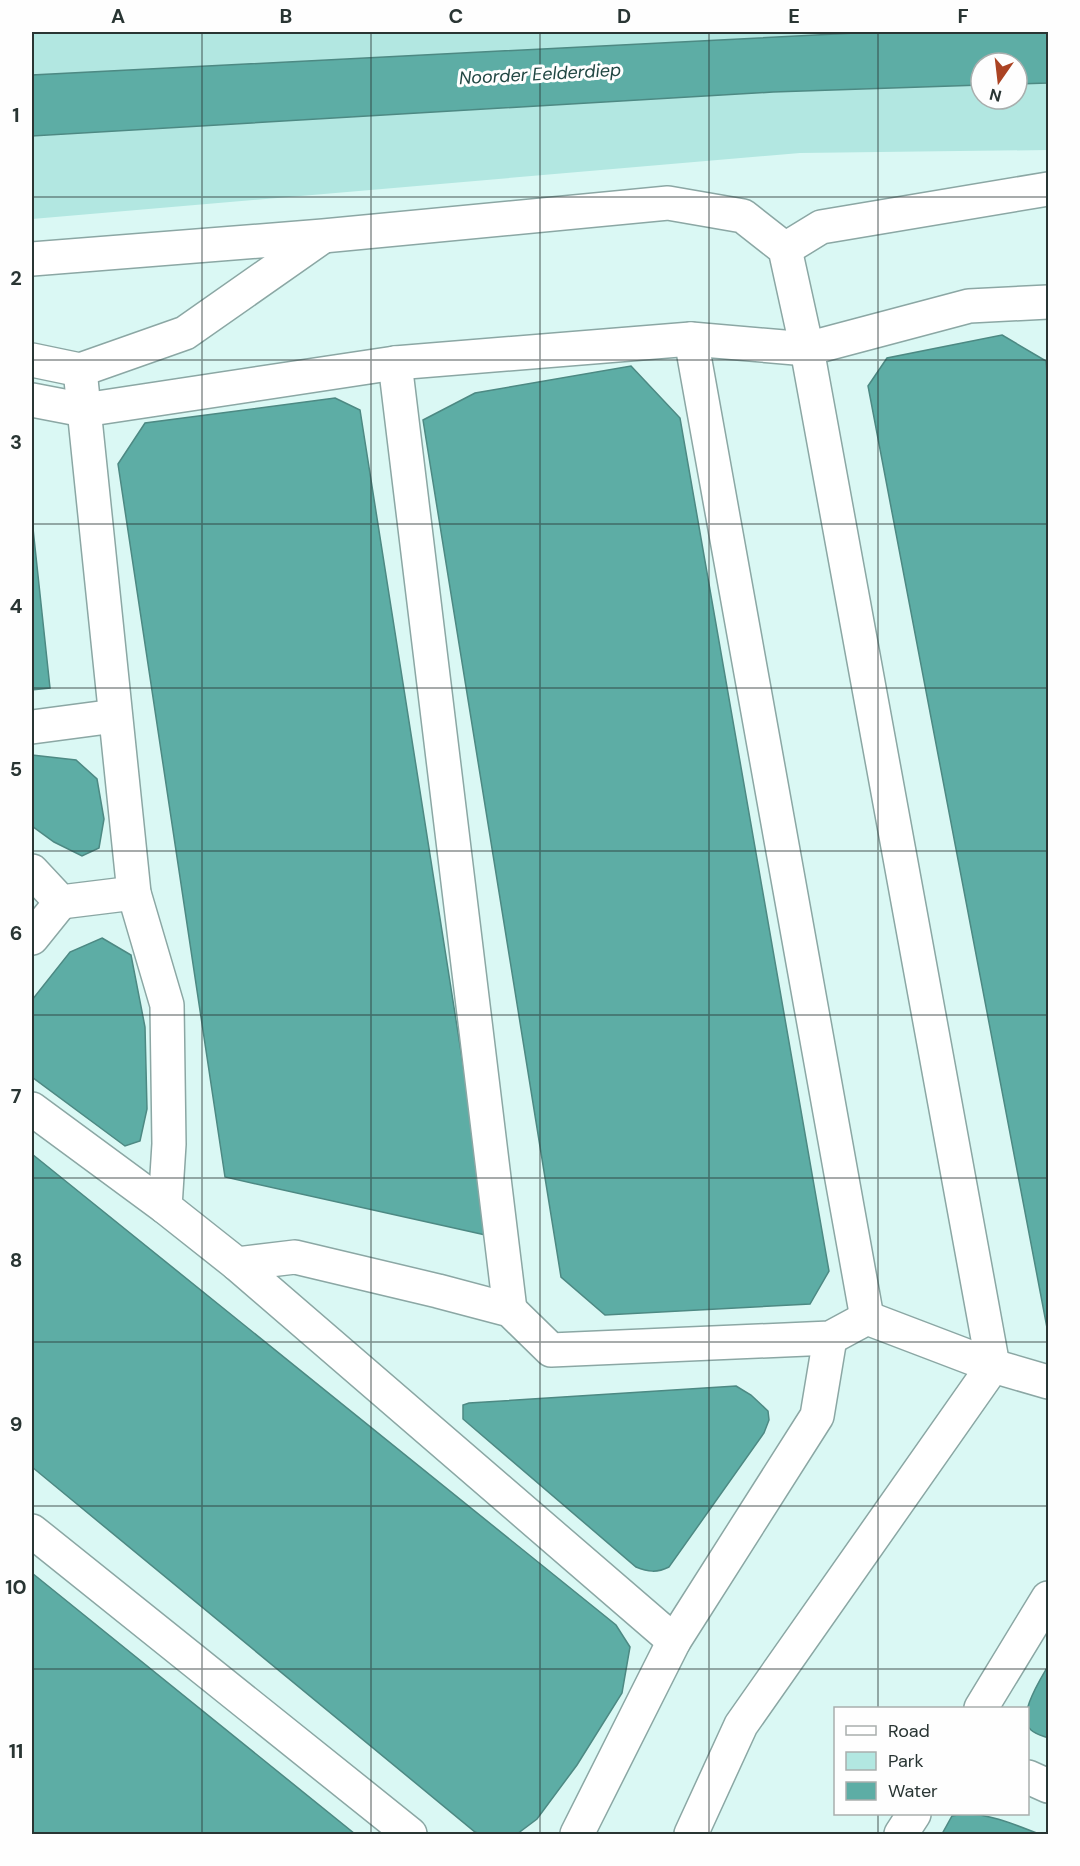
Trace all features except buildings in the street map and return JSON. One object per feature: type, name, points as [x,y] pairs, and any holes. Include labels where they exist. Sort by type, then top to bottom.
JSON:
[{"type":"lane","points":[[785,249],[821,227],[1048,189]]},
{"type":"lane","points":[[32,259],[323,236],[668,203],[743,216],[785,249],[807,349],[993,1366],[741,1725],[691,1834]]},
{"type":"lane","points":[[32,360],[80,370],[185,333],[323,236]]},
{"type":"lane","points":[[32,400],[84,410],[395,363],[691,339],[807,349],[969,306],[1048,302]]},
{"type":"lane","points":[[691,339],[867,1318]]},
{"type":"lane","points":[[395,363],[510,1310]]},
{"type":"lane","points":[[80,370],[134,892],[167,1005],[169,1144],[165,1207]]},
{"type":"lane","points":[[32,727],[115,716]]},
{"type":"lane","points":[[32,871],[61,902]]},
{"type":"lane","points":[[32,938],[61,902],[134,892]]},
{"type":"lane","points":[[32,1109],[165,1207],[237,1264],[674,1641]]},
{"type":"lane","points":[[237,1264],[295,1257],[510,1310],[551,1350],[830,1338],[867,1318],[993,1366],[1048,1382]]},
{"type":"lane","points":[[577,1834],[674,1641],[817,1416],[830,1338]]},
{"type":"lane","points":[[32,1531],[410,1834]]},
{"type":"lane","points":[[982,1707],[1048,1598]]},
{"type":"lane","points":[[1029,1777],[1048,1786]]},
{"type":"lane","points":[[901,1834],[913,1815]]},
{"type":"green space","points":[[32,32],[875,32],[32,75]]},
{"type":"green space","points":[[1048,83],[1048,150],[800,153],[32,219],[32,136],[773,92],[969,85],[969,111],[1029,111],[1029,84]]},
{"type":"water","name":"Noorder Eelderdiep","points":[[875,32],[1048,32],[1048,83],[1029,84],[1029,51],[969,51],[969,85],[773,92],[32,136],[32,75]]},
{"type":"water","points":[[1002,335],[1046,361],[1048,386],[1048,1333],[868,386],[887,358]]},
{"type":"water","points":[[631,366],[680,418],[829,1271],[810,1304],[605,1315],[561,1277],[423,420],[475,393]]},
{"type":"water","points":[[335,398],[360,410],[490,1236],[225,1177],[118,464],[145,423]]},
{"type":"water","points":[[32,519],[50,688],[32,690]]},
{"type":"water","points":[[32,755],[76,760],[97,779],[104,819],[99,848],[82,856],[54,842],[32,826]]},
{"type":"water","points":[[102,938],[131,955],[145,1027],[147,1109],[140,1141],[125,1146],[32,1077],[32,1000],[70,952]]},
{"type":"water","points":[[32,1154],[616,1625],[630,1647],[622,1693],[577,1765],[537,1819],[517,1834],[475,1832],[32,1467]]},
{"type":"water","points":[[736,1386],[751,1395],[768,1411],[769,1420],[764,1433],[669,1567],[656,1571],[636,1567],[463,1419],[463,1405],[469,1403]]},
{"type":"water","points":[[32,1573],[355,1834],[32,1834]]},
{"type":"water","points":[[1048,1666],[1048,1738],[1037,1734],[1029,1727],[1028,1707]]},
{"type":"water","points":[[977,1815],[992,1818],[1039,1834],[942,1834],[952,1816]]}]
